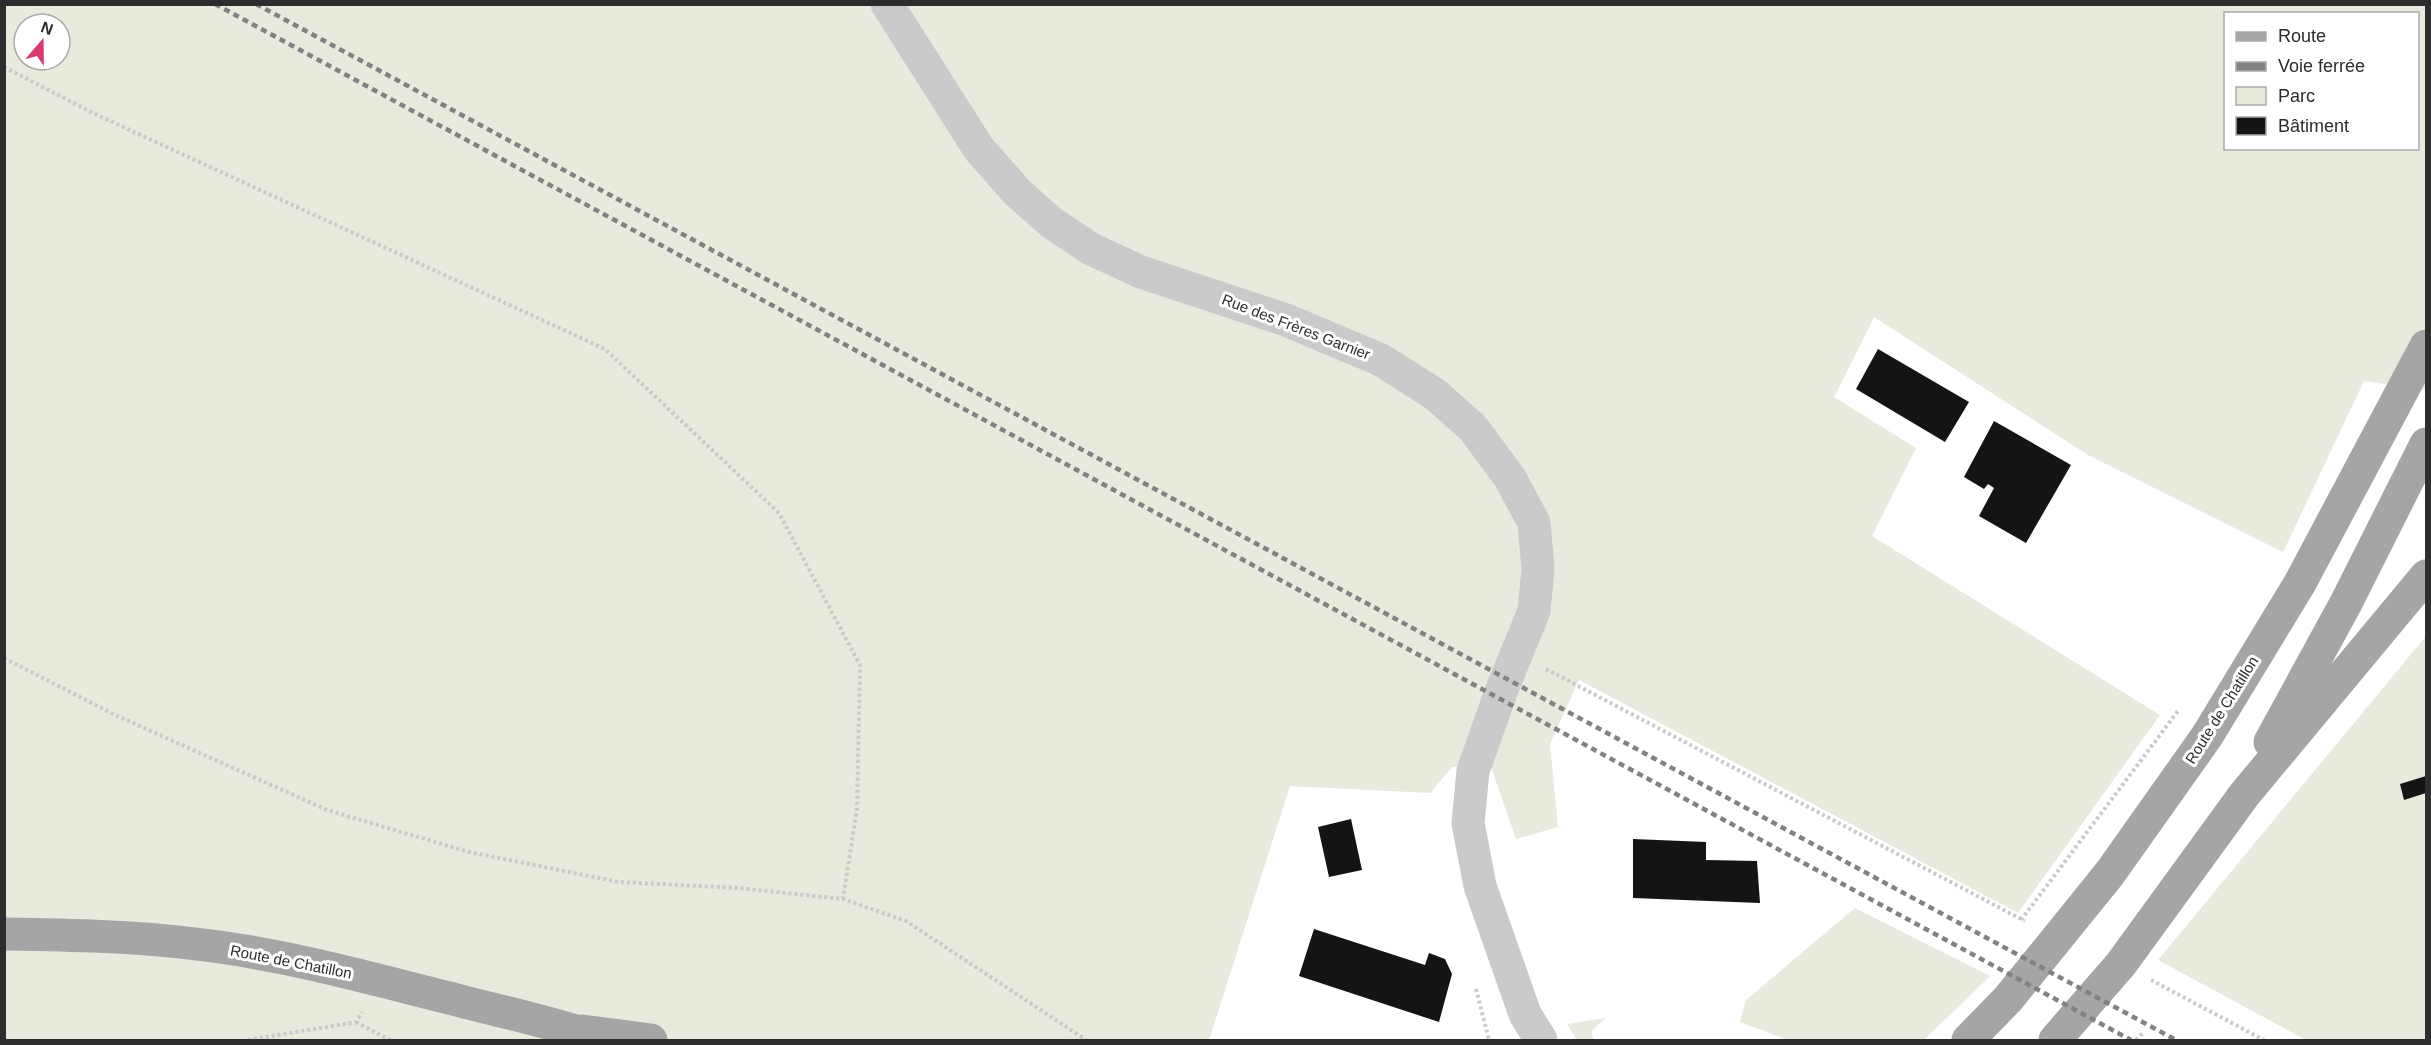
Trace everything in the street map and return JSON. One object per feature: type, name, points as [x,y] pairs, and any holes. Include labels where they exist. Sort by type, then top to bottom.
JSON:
[{"type":"main road","name":"Route de Chatillon","points":[[1968,1041],[2008,999],[2110,873],[2207,736],[2288,603],[2427,346]]},
{"type":"main road","points":[[2244,795],[2260,760],[2346,603],[2427,444]]},
{"type":"main road","points":[[2055,1041],[2121,964],[2244,795],[2427,576]]},
{"type":"main road","name":"Route de Chatillon","points":[[4,934],[87,935],[197,944],[382,981],[572,1029],[651,1041]]},
{"type":"main road","name":"Route de Chatillon","points":[[572,1029],[604,1041]]},
{"type":"street","name":"Rue des Frères Garnier","points":[[887,4],[979,149],[1018,193],[1052,223],[1091,249],[1141,272],[1286,320],[1381,360],[1436,395],[1451,408],[1473,428],[1510,477],[1534,523],[1539,569],[1534,611],[1502,688],[1473,771],[1468,823],[1480,886],[1531,1032]]},
{"type":"path","points":[[4,67],[104,118],[605,349],[778,513],[860,665],[857,809],[843,899]]},
{"type":"path","points":[[4,658],[115,715],[327,810],[469,852],[619,882],[738,888],[843,899],[906,921],[1086,1041]]},
{"type":"path","points":[[1558,675],[2021,920],[2061,934]]},
{"type":"path","points":[[2021,920],[2178,711]]},
{"type":"path","points":[[2121,964],[2264,1041]]},
{"type":"path","points":[[356,1022],[382,981]]},
{"type":"path","points":[[248,1041],[356,1022],[390,1041]]},
{"type":"path","points":[[2136,1041],[2143,1033]]},
{"type":"green space","points":[[5,5],[2426,5],[2426,390],[2364,381],[2283,552],[2088,455],[1874,317],[1834,397],[1916,448],[1872,536],[2160,715],[2018,913],[1579,680],[1550,744],[1558,827],[1516,839],[1491,767],[1452,767],[1430,793],[1290,786],[1209,1040],[5,1040]]},
{"type":"green space","points":[[2426,636],[2426,1040],[2306,1040],[2158,960]]},
{"type":"green space","points":[[1855,908],[1990,976],[1924,1040],[1789,1040],[1740,1022],[1746,1000]]},
{"type":"green space","points":[[1606,1018],[1591,1031],[1594,1040],[1577,1040],[1567,1024]]},
{"type":"building","points":[[1878,349],[1969,402],[1945,442],[1856,389]]},
{"type":"building","points":[[1994,421],[2071,465],[2026,543],[1979,516],[1994,488],[1988,484],[1984,489],[1964,477]]},
{"type":"building","points":[[2426,776],[2426,793],[2404,800],[2400,784]]},
{"type":"building","points":[[1351,819],[1362,870],[1329,877],[1318,827]]},
{"type":"building","points":[[1633,839],[1706,842],[1706,860],[1757,861],[1760,903],[1633,898]]},
{"type":"building","points":[[1314,929],[1425,965],[1429,953],[1445,959],[1452,974],[1439,1022],[1299,976]]},
{"type":"railway","points":[[215,4],[2131,1040]]},
{"type":"railway","points":[[256,4],[2176,1040]]}]
